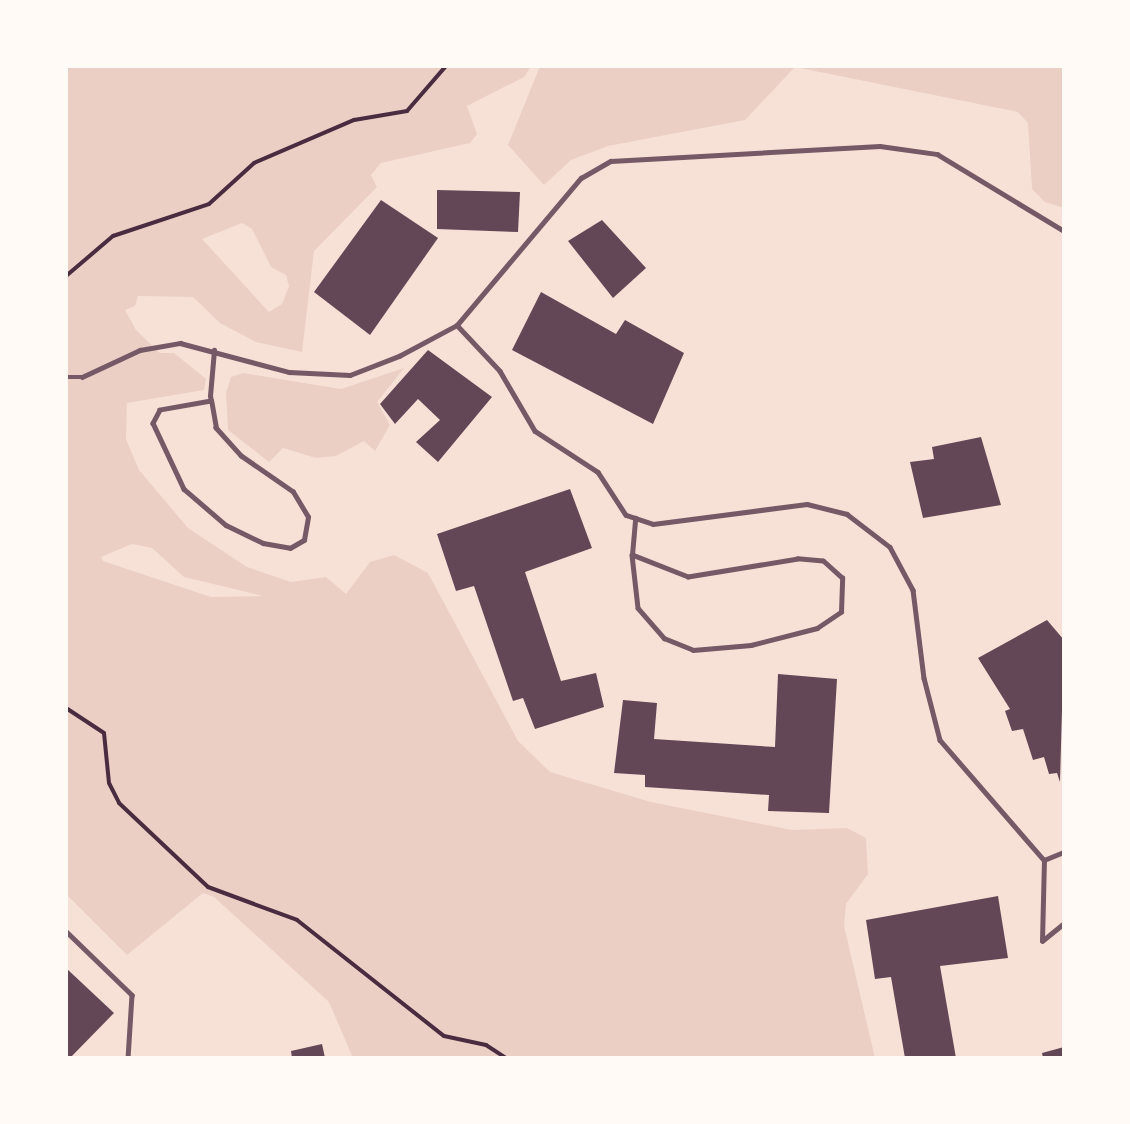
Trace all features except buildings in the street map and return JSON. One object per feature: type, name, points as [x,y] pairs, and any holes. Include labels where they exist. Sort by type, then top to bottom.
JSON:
[{"type":"lane","points":[[66,377],[82,377],[140,350],[180,343],[214,350],[289,372],[350,375],[457,325],[581,178],[611,161],[880,146],[937,154],[1064,231]]},
{"type":"lane","points":[[457,325],[500,371],[536,431],[598,472],[626,515],[653,524],[807,504],[847,514],[890,547],[913,590],[924,678],[939,740],[1044,860],[1042,941],[1064,923]]},
{"type":"lane","points":[[211,401],[160,410],[153,423],[184,489],[226,525],[263,543],[290,548],[304,540],[308,517],[293,492],[241,456],[222,435],[211,401],[214,350]]},
{"type":"lane","points":[[632,555],[688,577],[798,559],[824,561],[842,578],[841,612],[817,628],[751,645],[693,650],[664,638],[638,608],[632,555],[635,518]]},
{"type":"lane","points":[[1044,860],[1064,852]]},
{"type":"lane","points":[[66,931],[132,995],[128,1058]]},
{"type":"path","points":[[66,276],[113,236],[209,204],[254,163],[354,120],[407,111],[446,66]]},
{"type":"path","points":[[66,708],[104,733],[109,783],[119,803],[208,887],[297,920],[444,1036],[486,1045],[506,1058]]},
{"type":"path","points":[[611,1058],[627,1058]]},
{"type":"shaded area","points":[[66,66],[531,66],[524,77],[467,106],[477,134],[470,143],[381,163],[371,175],[377,187],[314,251],[302,352],[256,342],[220,323],[193,297],[138,296],[135,306],[125,310],[136,330],[160,353],[174,353],[206,379],[204,390],[127,403],[126,439],[139,470],[188,528],[247,567],[291,582],[326,577],[346,594],[370,562],[394,555],[428,573],[518,741],[550,772],[651,802],[792,830],[847,828],[866,838],[868,874],[846,904],[844,926],[875,1058],[353,1058],[329,1002],[214,897],[203,893],[127,955],[66,894]],"holes":[[[242,223],[252,229],[271,267],[286,275],[289,286],[282,304],[269,312],[202,239]],[[132,544],[152,548],[184,577],[263,596],[211,597],[103,561],[101,557]]]},
{"type":"shaded area","points":[[540,66],[1064,66],[1064,208],[1045,202],[1032,189],[1028,123],[1018,112],[795,67],[745,120],[608,146],[571,160],[544,185],[508,145]]},
{"type":"shaded area","points":[[404,368],[377,402],[390,425],[375,451],[364,441],[336,456],[316,458],[283,448],[269,462],[228,430],[226,393],[231,377],[243,373],[341,389]]}]
